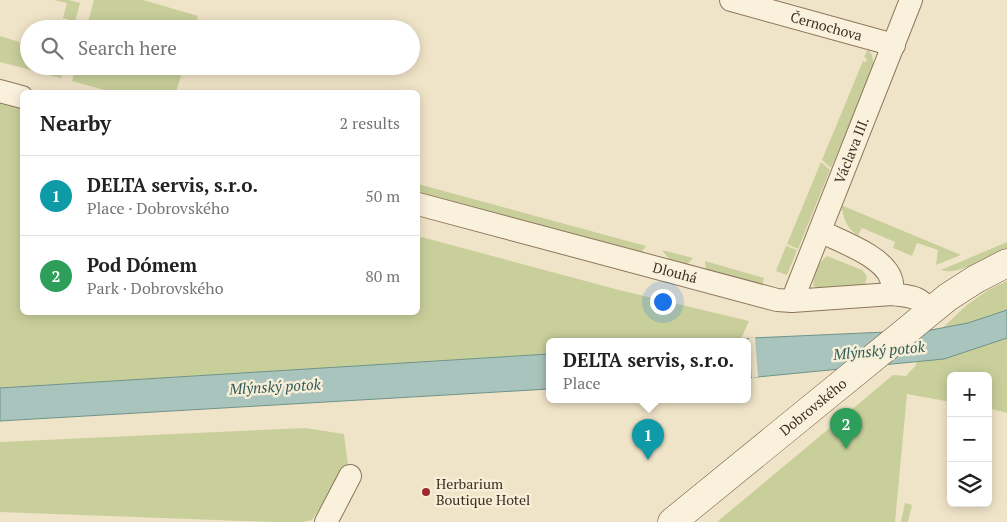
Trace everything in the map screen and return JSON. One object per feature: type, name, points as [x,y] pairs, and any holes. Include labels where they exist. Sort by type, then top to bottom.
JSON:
[{"type":"main road","name":"Dobrovského","points":[[672,522],[948,297],[976,279],[1007,263]]},
{"type":"street","name":"Černochova","points":[[731,0],[894,44]]},
{"type":"street","name":"Václava III.","points":[[792,301],[912,0]]},
{"type":"street","points":[[0,91],[20,97]]},
{"type":"street","name":"Dlouhá","points":[[420,205],[777,300],[792,301],[892,294],[909,295],[918,298],[931,311]]},
{"type":"street","points":[[820,231],[871,256],[884,267],[892,279],[892,294]]},
{"type":"street","points":[[326,522],[350,476]]},
{"type":"green space","points":[[54,0],[69,0],[80,3],[76,20],[63,18],[67,3]]},
{"type":"green space","points":[[94,0],[143,0],[198,16],[197,20],[88,20]]},
{"type":"green space","points":[[0,36],[20,42],[20,67],[0,62]]},
{"type":"green space","points":[[868,49],[872,55],[874,66],[831,168],[822,160],[863,61],[866,62],[867,59],[864,57]]},
{"type":"green space","points":[[50,75],[62,75],[61,78]]},
{"type":"green space","points":[[74,75],[181,75],[177,90],[105,90],[72,81]]},
{"type":"green space","points":[[0,101],[20,106],[20,315],[420,315],[420,237],[619,290],[749,321],[741,338],[546,338],[546,354],[0,388]]},
{"type":"green space","points":[[821,162],[830,170],[798,249],[787,244]]},
{"type":"green space","points":[[420,185],[646,246],[641,253],[420,193]]},
{"type":"green space","points":[[841,205],[961,255],[936,265],[938,250],[917,243],[912,256],[893,248],[895,242],[862,228],[858,235],[846,223]]},
{"type":"green space","points":[[1007,242],[1007,249],[974,264],[955,271],[941,270]]},
{"type":"green space","points":[[786,246],[797,250],[787,275],[776,271]]},
{"type":"green space","points":[[662,250],[693,258],[687,265],[670,260]]},
{"type":"green space","points":[[827,256],[862,270],[867,276],[865,284],[861,286],[816,288],[813,285],[816,273],[819,265]]},
{"type":"green space","points":[[705,261],[764,278],[762,286],[706,270]]},
{"type":"green space","points":[[1007,281],[1007,413],[992,409],[992,372],[947,372],[947,401],[907,394],[895,522],[717,522],[893,375],[906,376],[916,365],[918,351],[967,305],[988,290]]},
{"type":"green space","points":[[305,428],[344,434],[348,465],[312,520],[303,522],[273,522],[0,512],[0,442]]},
{"type":"green space","points":[[905,503],[912,505],[908,522],[901,522]]},
{"type":"water","name":"Mlýnský potok","points":[[1007,310],[1007,338],[944,359],[751,378],[751,338],[931,330],[968,323]]},
{"type":"water","name":"Mlýnský potok","points":[[546,354],[546,389],[0,421],[0,388]]},
{"type":"pier","points":[[755,337],[758,377],[752,378],[751,338],[749,338]]},
{"type":"place","name":"Pod Dómem","points":[[846,449]]},
{"type":"place","name":"DELTA servis, s.r.o.","points":[[648,460]]},
{"type":"place","name":"Herbarium Boutique Hotel","points":[[426,492]]}]
